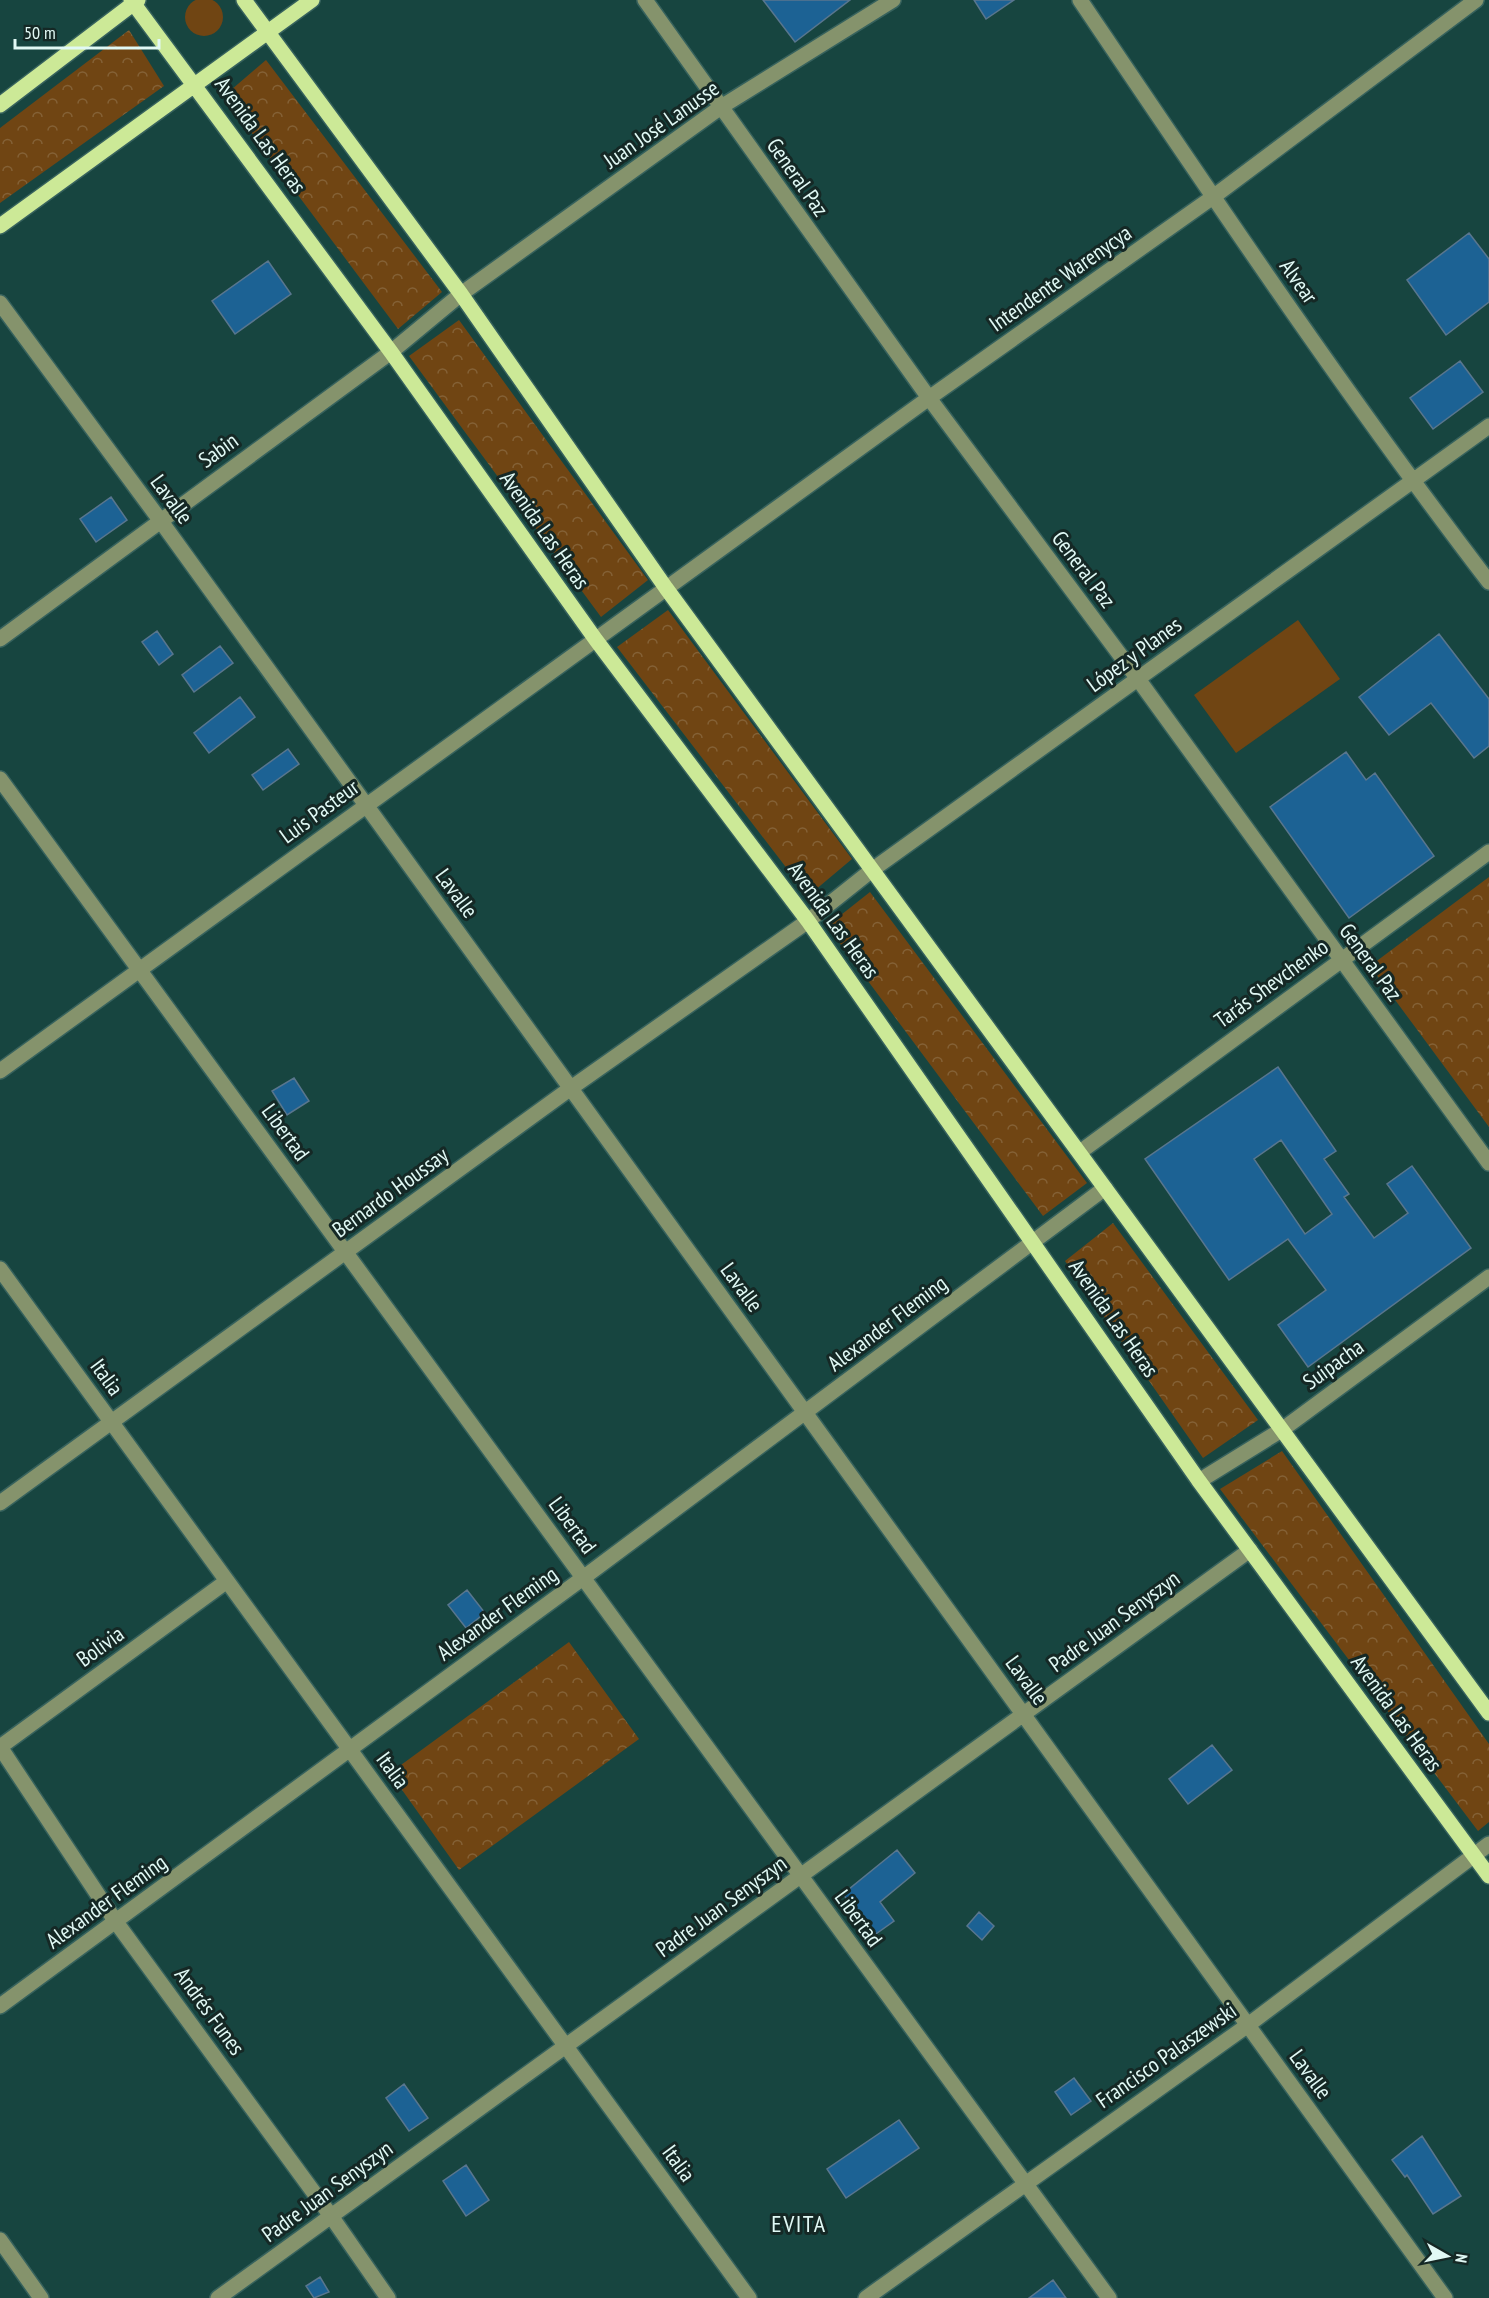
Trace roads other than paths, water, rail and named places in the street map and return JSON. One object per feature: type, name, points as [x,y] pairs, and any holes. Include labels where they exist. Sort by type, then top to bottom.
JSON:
[{"type":"main road","points":[[244,0],[461,294],[666,588],[1489,1713]]},
{"type":"main road","points":[[0,226],[312,0]]},
{"type":"main road","points":[[0,105],[134,1]]},
{"type":"main road","name":"Avenida Las Heras","points":[[134,1],[391,352],[596,640],[808,921],[1199,1481],[1489,1876]]},
{"type":"street","name":"General Paz","points":[[645,0],[929,398],[1138,679],[1489,1163]]},
{"type":"street","name":"Juan José Lanusse","points":[[461,294],[722,107],[893,0]]},
{"type":"street","name":"Alvear","points":[[1080,0],[1213,197],[1412,481],[1489,582]]},
{"type":"street","name":"Intendente Warenycya","points":[[666,588],[1213,197],[1476,0]]},
{"type":"street","name":"Sabin","points":[[0,639],[391,352],[461,294]]},
{"type":"street","name":"Lavalle","points":[[0,303],[366,804],[1445,2298]]},
{"type":"street","name":"López y Planes","points":[[808,921],[872,870],[1489,426]]},
{"type":"street","name":"Luis Pasteur","points":[[0,1071],[666,588]]},
{"type":"street","name":"Libertad","points":[[0,779],[1109,2298]]},
{"type":"street","name":"Tarás Shevchenko","points":[[1080,1152],[1489,852]]},
{"type":"street","name":"Bernardo Houssay","points":[[0,1503],[571,1088],[808,921]]},
{"type":"street","name":"Alexander Fleming","points":[[0,2006],[583,1578],[1105,1188]]},
{"type":"street","name":"Italia","points":[[0,1269],[749,2298]]},
{"type":"street","name":"Suipacha","points":[[1199,1481],[1283,1429],[1489,1277]]},
{"type":"street","name":"Padre Juan Senyszyn","points":[[218,2298],[1250,1550]]},
{"type":"street","name":"Bolivia","points":[[0,1747],[227,1581]]},
{"type":"street","name":"Andrés Funes","points":[[0,1747],[117,1922],[388,2298]]},
{"type":"street","name":"Francisco Palaszewski","points":[[866,2298],[1248,2025],[1489,1844]]},
{"type":"street","points":[[0,2240],[41,2298]]},
{"type":"district","name":"EVITA","points":[[799,2224]]}]
